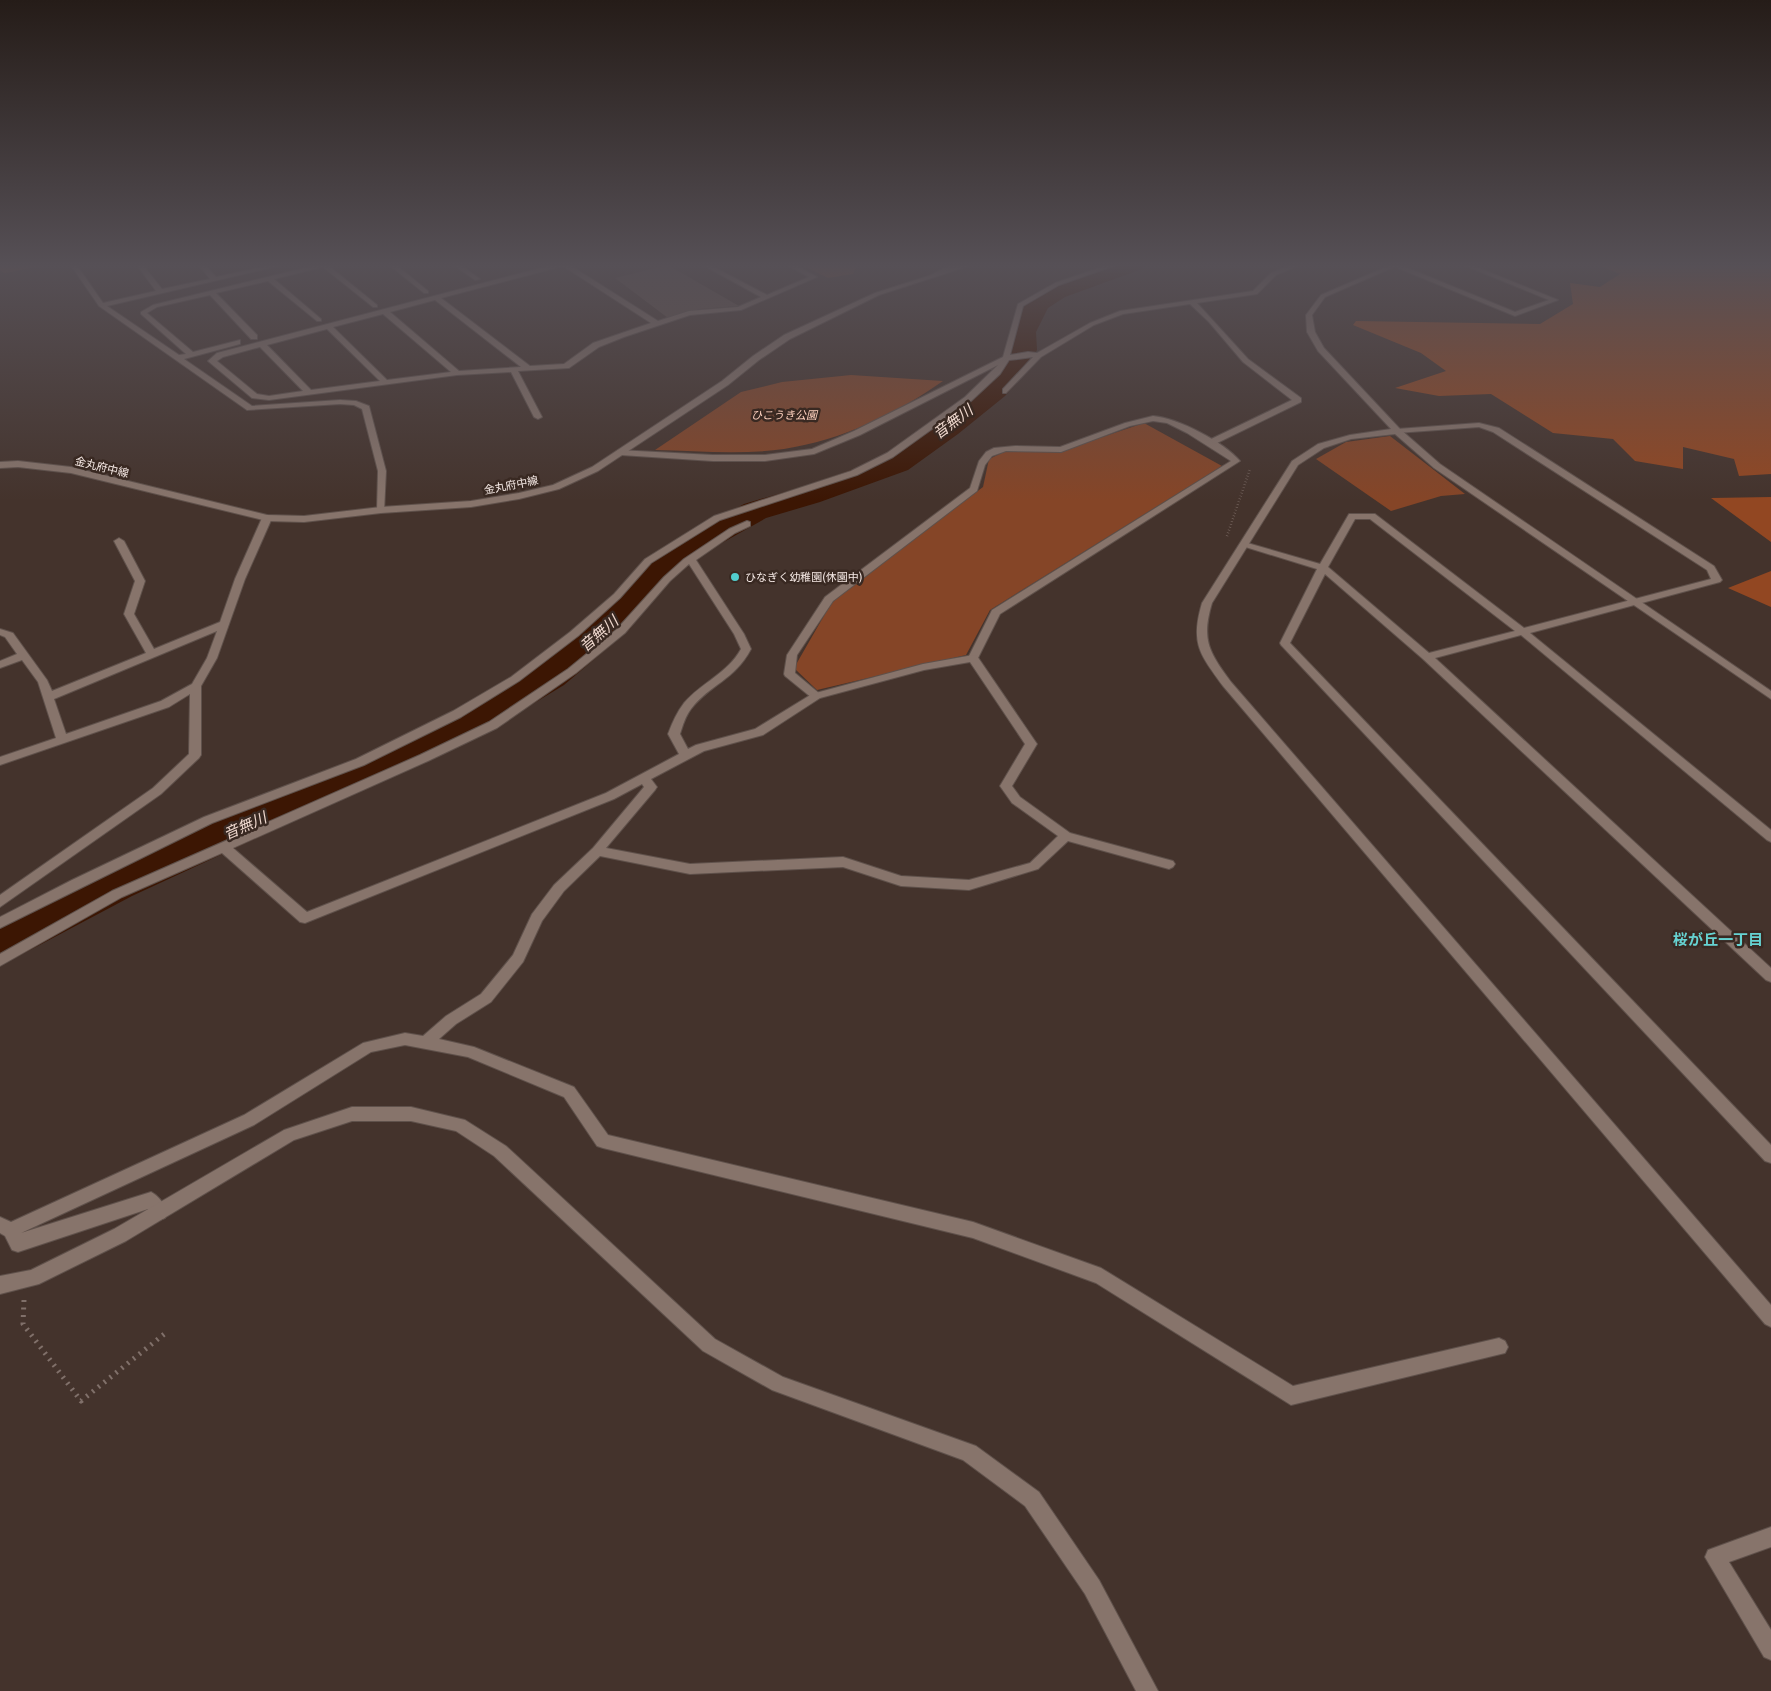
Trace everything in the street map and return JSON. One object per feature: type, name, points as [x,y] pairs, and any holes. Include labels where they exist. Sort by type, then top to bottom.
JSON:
[{"type":"street","points":[[156,343],[250,408],[340,402],[356,403],[366,408],[382,471],[381,510]]},
{"type":"street","points":[[178,343],[191,354]]},
{"type":"street","points":[[178,358],[232,343]]},
{"type":"street","points":[[266,343],[220,355],[212,361],[255,396],[269,398],[457,373],[566,366],[602,343]]},
{"type":"street","points":[[345,343],[386,383]]},
{"type":"street","points":[[421,343],[457,373]]},
{"type":"street","points":[[495,343],[528,368]]},
{"type":"street","name":"金丸府中線","points":[[0,465],[18,464],[72,470],[267,518],[304,519],[381,510],[471,504],[556,487],[595,469],[725,383],[778,343]]},
{"type":"street","points":[[0,923],[77,882],[208,820],[360,762],[457,714],[515,680],[574,634],[617,596],[648,561],[717,518],[854,473],[890,455],[968,399],[997,372],[1006,358],[1010,343]]},
{"type":"street","points":[[1006,391],[1038,355],[1059,343]]},
{"type":"street","points":[[1210,443],[1298,400],[1262,375],[1230,343]]},
{"type":"street","points":[[1318,343],[1397,431],[1437,466],[1771,696]]},
{"type":"street","points":[[262,344],[310,394]]},
{"type":"street","points":[[621,452],[713,458],[765,458],[814,451],[857,433],[1006,358],[1028,354],[1038,355]]},
{"type":"street","points":[[513,369],[538,417]]},
{"type":"street","points":[[228,394],[243,388]]},
{"type":"street","points":[[816,696],[789,674],[792,655],[829,599],[974,489],[981,464],[988,454],[1002,449],[1060,449],[1140,421],[1162,418],[1210,443],[1230,455],[1236,461],[996,612],[973,658]]},
{"type":"street","points":[[1428,658],[1717,580],[1712,568],[1496,430],[1478,425],[1397,431],[1350,437],[1321,446],[1295,463],[1207,604],[1200,623],[1202,650],[1233,691],[1771,1318]]},
{"type":"street","points":[[1771,837],[1523,632],[1372,516],[1352,516],[1285,643],[1771,1156]]},
{"type":"street","points":[[0,902],[157,791],[195,755],[196,686],[212,658],[240,579],[267,518]]},
{"type":"street","points":[[0,961],[117,894],[222,846],[318,806],[493,725],[572,671],[621,631],[667,579],[687,561],[732,531],[747,524]]},
{"type":"street","points":[[119,541],[140,581],[129,614],[152,654]]},
{"type":"street","points":[[1241,549],[1323,568],[1428,658],[1771,976]]},
{"type":"street","points":[[686,756],[674,734],[678,719],[690,701],[741,661],[746,649],[740,634],[694,562],[687,561]]},
{"type":"street","points":[[48,697],[224,624]]},
{"type":"street","points":[[0,632],[9,635],[43,682],[62,740]]},
{"type":"street","points":[[0,665],[24,655]]},
{"type":"street","points":[[222,846],[305,918],[610,796],[700,748],[759,732],[816,696],[923,667],[973,658]]},
{"type":"street","points":[[973,658],[1031,744],[1006,786],[1016,800],[1066,836],[1169,864]]},
{"type":"street","points":[[0,762],[165,704],[196,686]]},
{"type":"street","points":[[426,1042],[451,1020],[486,998],[518,958],[537,918],[559,888],[596,851],[651,786],[644,778]]},
{"type":"street","points":[[596,851],[690,869],[843,862],[901,881],[969,885],[1034,866],[1066,836]]},
{"type":"street","points":[[159,1212],[151,1200],[18,1244],[6,1228],[249,1120],[368,1047],[406,1038],[469,1051],[569,1092],[603,1141],[973,1230],[1101,1276],[1291,1396],[1499,1347]]},
{"type":"street","points":[[0,1284],[33,1278],[120,1235],[289,1135],[352,1114],[411,1114],[460,1125],[500,1151],[709,1345],[778,1384],[969,1453],[1032,1499],[1092,1587],[1147,1691]]},
{"type":"street","points":[[1771,1537],[1715,1557],[1771,1650]]},
{"type":"path","points":[[1236,461],[1252,465],[1223,548],[1241,549]]},
{"type":"path","points":[[26,1279],[23,1324],[81,1400],[168,1331]]},
{"type":"green space","name":"ひこうき公園","points":[[851,375],[943,381],[887,415],[868,424],[806,445],[752,452],[655,450],[741,392],[782,382]]},
{"type":"green space","points":[[1144,423],[1222,466],[990,610],[966,655],[817,690],[794,668],[833,600],[983,487],[989,459],[1004,452],[1061,451]]},
{"type":"green space","points":[[1390,436],[1465,494],[1441,496],[1391,511],[1316,459],[1346,442]]},
{"type":"shaded area","points":[[1397,343],[1771,343],[1771,474],[1739,476],[1734,459],[1683,447],[1683,469],[1635,461],[1613,439],[1553,433],[1491,394],[1439,396],[1395,388],[1446,371],[1421,353]]},
{"type":"shaded area","points":[[1771,497],[1771,542],[1711,498]]},
{"type":"shaded area","points":[[1771,571],[1771,607],[1728,588]]},
{"type":"waterway","name":"音無川","points":[[0,943],[116,884],[476,721],[550,676],[617,621],[648,580],[687,549],[755,511],[809,495],[897,464],[948,428],[995,390],[1010,373],[1024,350],[1024,343]]},
{"type":"place","name":"ひなぎく幼稚園(休園中)","points":[[735,577]]},
{"type":"district","name":"桜が丘一丁目","points":[[1718,940]]}]
